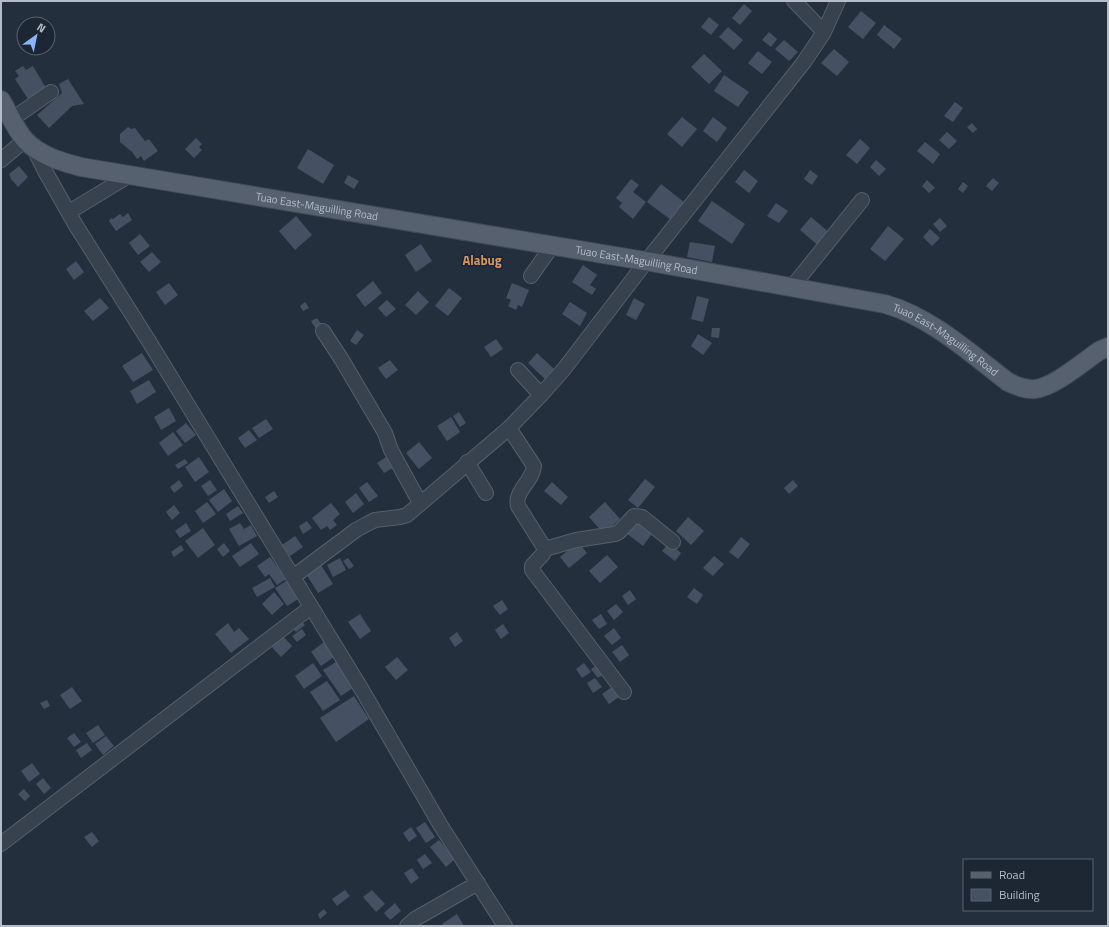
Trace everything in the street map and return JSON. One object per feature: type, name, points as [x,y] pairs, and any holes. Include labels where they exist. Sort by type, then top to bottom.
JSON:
[{"type":"main road","points":[[1,100],[29,144]]},
{"type":"main road","name":"Tuao East-Maguilling Road","points":[[29,144],[61,162],[81,167],[858,298],[899,308],[917,316],[944,334],[1008,382],[1017,386],[1035,389],[1052,384],[1099,351],[1108,347]]},
{"type":"street","points":[[794,1],[824,32]]},
{"type":"street","points":[[293,577],[356,530],[375,520],[407,515],[467,462],[509,428],[541,395],[564,369],[646,262],[804,62],[824,32],[838,1]]},
{"type":"street","points":[[12,119],[51,92]]},
{"type":"street","points":[[1,160],[29,144],[69,212],[362,690],[441,826],[505,926]]},
{"type":"street","points":[[69,212],[130,175]]},
{"type":"street","points":[[792,287],[862,200]]},
{"type":"street","points":[[531,276],[552,246]]},
{"type":"street","points":[[323,330],[385,433],[391,450],[420,504]]},
{"type":"street","points":[[518,370],[541,395]]},
{"type":"street","points":[[509,428],[534,466],[531,477],[518,497],[518,506],[545,549]]},
{"type":"street","points":[[467,462],[486,493]]},
{"type":"street","points":[[624,692],[532,570],[532,566],[543,554],[545,549],[576,540],[614,534],[619,532],[634,516],[642,517],[673,542]]},
{"type":"street","points":[[1,844],[311,607]]},
{"type":"street","points":[[407,926],[415,919],[478,883]]},
{"type":"building","points":[[744,4],[752,11],[740,25],[732,18]]},
{"type":"building","points":[[861,11],[876,23],[863,39],[848,27]]},
{"type":"building","points":[[709,17],[719,25],[711,35],[701,27]]},
{"type":"building","points":[[884,25],[902,39],[894,49],[877,35]]},
{"type":"building","points":[[728,27],[743,40],[734,50],[719,37]]},
{"type":"building","points":[[769,32],[777,39],[771,47],[762,40]]},
{"type":"building","points":[[784,40],[798,52],[789,61],[775,49]]},
{"type":"building","points":[[834,49],[849,62],[837,76],[821,63]]},
{"type":"building","points":[[758,51],[772,62],[762,74],[748,63]]},
{"type":"building","points":[[704,54],[722,71],[709,84],[691,67]]},
{"type":"building","points":[[23,66],[26,70],[33,66],[46,88],[28,99],[15,79],[19,76],[15,71]]},
{"type":"building","points":[[724,75],[749,92],[738,107],[714,91]]},
{"type":"building","points":[[68,79],[84,104],[72,106],[49,128],[37,115],[62,93],[59,84]]},
{"type":"building","points":[[955,102],[963,108],[953,122],[944,116]]},
{"type":"building","points":[[682,117],[697,129],[682,147],[667,134]]},
{"type":"building","points":[[713,117],[727,128],[717,142],[703,131]]},
{"type":"building","points":[[972,123],[977,129],[973,133],[967,127]]},
{"type":"building","points":[[128,127],[131,129],[135,128],[145,141],[149,139],[158,151],[144,161],[141,156],[137,159],[132,152],[120,142],[120,134]]},
{"type":"building","points":[[947,132],[957,141],[949,149],[939,140]]},
{"type":"building","points":[[196,138],[202,144],[199,147],[202,150],[194,158],[185,149]]},
{"type":"building","points":[[860,139],[870,148],[857,164],[846,155]]},
{"type":"building","points":[[925,142],[940,154],[933,164],[917,151]]},
{"type":"building","points":[[308,149],[334,165],[323,184],[297,168]]},
{"type":"building","points":[[876,160],[886,169],[879,176],[870,167]]},
{"type":"building","points":[[19,166],[28,177],[18,187],[11,179],[9,174]]},
{"type":"building","points":[[744,170],[758,181],[749,193],[735,182]]},
{"type":"building","points":[[810,170],[818,176],[812,185],[804,179]]},
{"type":"building","points":[[348,175],[359,181],[354,189],[344,183]]},
{"type":"building","points":[[993,178],[999,183],[992,191],[986,186]]},
{"type":"building","points":[[631,179],[639,185],[633,192],[646,202],[633,219],[619,207],[622,203],[616,198]]},
{"type":"building","points":[[927,180],[935,188],[929,193],[922,186]]},
{"type":"building","points":[[963,182],[968,186],[963,193],[958,189]]},
{"type":"building","points":[[661,184],[684,202],[671,220],[647,202]]},
{"type":"building","points":[[712,201],[745,224],[732,244],[698,221]]},
{"type":"building","points":[[776,203],[788,211],[779,223],[767,216]]},
{"type":"building","points":[[128,213],[132,220],[116,231],[109,221],[111,218],[113,219],[120,214],[123,217]]},
{"type":"building","points":[[296,216],[312,235],[295,250],[279,231]]},
{"type":"building","points":[[811,217],[831,234],[820,247],[800,230]]},
{"type":"building","points":[[940,218],[947,226],[940,232],[933,224]]},
{"type":"building","points":[[888,226],[904,239],[885,261],[870,249]]},
{"type":"building","points":[[930,229],[940,238],[932,246],[923,237]]},
{"type":"building","points":[[140,234],[150,246],[138,255],[129,243]]},
{"type":"building","points":[[690,242],[715,246],[712,262],[687,257]]},
{"type":"building","points":[[421,244],[432,261],[416,272],[405,255]]},
{"type":"building","points":[[152,252],[161,262],[149,272],[140,262]]},
{"type":"building","points":[[76,261],[84,272],[74,280],[66,269]]},
{"type":"building","points":[[583,265],[597,275],[590,285],[596,289],[592,295],[572,282]]},
{"type":"building","points":[[373,281],[382,293],[365,307],[356,295]]},
{"type":"building","points":[[169,283],[178,295],[165,305],[156,292]]},
{"type":"building","points":[[512,283],[529,290],[522,307],[518,305],[516,310],[508,306],[511,300],[506,298]]},
{"type":"building","points":[[449,288],[462,298],[448,316],[435,306]]},
{"type":"building","points":[[418,291],[429,302],[416,315],[405,305]]},
{"type":"building","points":[[697,296],[709,299],[703,322],[691,319]]},
{"type":"building","points":[[100,298],[109,308],[93,321],[84,311]]},
{"type":"building","points":[[634,298],[645,304],[636,320],[626,315]]},
{"type":"building","points":[[387,300],[396,309],[386,317],[378,308]]},
{"type":"building","points":[[305,302],[309,308],[303,311],[300,306]]},
{"type":"building","points":[[570,302],[587,313],[580,326],[562,314]]},
{"type":"building","points":[[317,318],[322,325],[316,329],[311,321]]},
{"type":"building","points":[[712,328],[720,328],[719,338],[711,337]]},
{"type":"building","points":[[357,330],[364,335],[356,345],[350,341]]},
{"type":"building","points":[[698,334],[712,343],[703,355],[691,346]]},
{"type":"building","points":[[496,339],[503,349],[491,357],[484,347]]},
{"type":"building","points":[[142,353],[153,370],[133,382],[122,366]]},
{"type":"building","points":[[537,353],[554,369],[545,379],[528,363]]},
{"type":"building","points":[[390,360],[398,370],[386,379],[378,368]]},
{"type":"building","points":[[149,380],[156,392],[137,404],[130,391]]},
{"type":"building","points":[[169,408],[176,421],[161,430],[154,417]]},
{"type":"building","points":[[459,412],[466,423],[460,427],[453,416]]},
{"type":"building","points":[[451,417],[460,432],[447,441],[437,426]]},
{"type":"building","points":[[266,419],[273,429],[259,438],[252,428]]},
{"type":"building","points":[[186,423],[196,435],[185,443],[176,431]]},
{"type":"building","points":[[249,430],[257,440],[245,448],[238,438]]},
{"type":"building","points":[[173,432],[183,445],[168,456],[159,443]]},
{"type":"building","points":[[419,442],[432,458],[419,469],[406,453]]},
{"type":"building","points":[[389,455],[396,466],[384,473],[377,463]]},
{"type":"building","points":[[199,457],[209,472],[195,482],[185,467]]},
{"type":"building","points":[[185,459],[188,463],[178,469],[175,465]]},
{"type":"building","points":[[645,479],[655,487],[638,508],[628,500]]},
{"type":"building","points":[[179,480],[183,486],[174,493],[170,487]]},
{"type":"building","points":[[210,480],[217,490],[208,496],[201,486]]},
{"type":"building","points":[[793,480],[798,486],[789,494],[784,488]]},
{"type":"building","points":[[367,482],[378,496],[369,502],[359,488]]},
{"type":"building","points":[[552,482],[568,497],[561,505],[544,491]]},
{"type":"building","points":[[224,489],[232,501],[218,512],[209,500]]},
{"type":"building","points":[[274,491],[278,497],[269,503],[265,497]]},
{"type":"building","points":[[356,493],[364,504],[353,513],[345,502]]},
{"type":"building","points":[[207,502],[216,514],[203,523],[195,511]]},
{"type":"building","points":[[605,502],[620,519],[604,534],[589,517]]},
{"type":"building","points":[[331,503],[340,514],[333,520],[337,525],[330,530],[327,526],[321,530],[312,518]]},
{"type":"building","points":[[174,505],[180,513],[172,520],[166,512]]},
{"type":"building","points":[[238,506],[243,513],[230,521],[226,514]]},
{"type":"building","points":[[688,517],[704,531],[691,545],[676,531]]},
{"type":"building","points":[[637,519],[654,531],[643,546],[626,533]]},
{"type":"building","points":[[307,521],[312,528],[303,534],[299,526]]},
{"type":"building","points":[[186,523],[191,531],[180,538],[175,531]]},
{"type":"building","points":[[240,523],[244,529],[251,525],[257,536],[239,546],[229,529]]},
{"type":"building","points":[[203,528],[215,545],[198,558],[185,541]]},
{"type":"building","points":[[295,536],[303,547],[290,556],[282,545]]},
{"type":"building","points":[[741,537],[750,544],[738,559],[729,552]]},
{"type":"building","points":[[578,542],[587,553],[569,568],[560,557]]},
{"type":"building","points":[[224,543],[230,551],[223,557],[217,549]]},
{"type":"building","points":[[251,543],[259,554],[240,567],[232,556]]},
{"type":"building","points":[[669,543],[681,553],[675,561],[662,551]]},
{"type":"building","points":[[181,545],[184,550],[174,557],[171,552]]},
{"type":"building","points":[[607,555],[618,567],[600,583],[589,571]]},
{"type":"building","points":[[714,556],[724,564],[713,576],[703,568]]},
{"type":"building","points":[[270,557],[286,579],[277,585],[269,574],[265,577],[257,566]]},
{"type":"building","points":[[340,558],[346,570],[333,577],[327,565]]},
{"type":"building","points":[[348,558],[354,566],[349,569],[343,561]]},
{"type":"building","points":[[321,565],[333,584],[318,593],[306,574]]},
{"type":"building","points":[[270,578],[275,587],[257,597],[252,588]]},
{"type":"building","points":[[288,580],[300,598],[287,606],[275,588]]},
{"type":"building","points":[[694,588],[703,595],[697,604],[687,597]]},
{"type":"building","points":[[630,590],[636,599],[628,605],[622,596]]},
{"type":"building","points":[[274,592],[284,604],[272,615],[262,604]]},
{"type":"building","points":[[502,600],[508,609],[500,615],[493,606]]},
{"type":"building","points":[[616,604],[623,612],[614,620],[607,611]]},
{"type":"building","points":[[360,614],[371,631],[360,639],[348,622]]},
{"type":"building","points":[[601,614],[607,624],[599,629],[592,620]]},
{"type":"building","points":[[299,619],[305,625],[296,632],[291,626]]},
{"type":"building","points":[[228,623],[234,632],[239,628],[249,639],[231,653],[215,634]]},
{"type":"building","points":[[503,624],[509,633],[501,639],[495,630]]},
{"type":"building","points":[[614,628],[621,638],[612,645],[604,636]]},
{"type":"building","points":[[302,629],[306,635],[297,642],[292,636]]},
{"type":"building","points":[[457,632],[463,641],[455,647],[449,638]]},
{"type":"building","points":[[280,633],[292,646],[281,657],[268,643]]},
{"type":"building","points":[[324,642],[334,657],[321,666],[311,652]]},
{"type":"building","points":[[622,645],[629,655],[620,662],[612,652]]},
{"type":"building","points":[[397,657],[408,670],[396,680],[385,667]]},
{"type":"building","points":[[336,662],[353,688],[341,696],[323,670]]},
{"type":"building","points":[[601,662],[607,671],[598,678],[591,669]]},
{"type":"building","points":[[313,663],[322,676],[304,689],[295,676]]},
{"type":"building","points":[[584,663],[591,672],[582,678],[576,669]]},
{"type":"building","points":[[595,678],[602,687],[593,693],[587,683]]},
{"type":"building","points":[[327,681],[340,700],[323,711],[310,692]]},
{"type":"building","points":[[72,687],[82,701],[70,709],[60,695]]},
{"type":"building","points":[[612,687],[619,697],[609,704],[602,694]]},
{"type":"building","points":[[354,696],[369,719],[336,742],[320,718]]},
{"type":"building","points":[[47,700],[50,706],[44,709],[40,703]]},
{"type":"building","points":[[98,725],[105,735],[93,743],[86,733]]},
{"type":"building","points":[[74,733],[81,742],[74,747],[67,738]]},
{"type":"building","points":[[106,736],[114,746],[103,755],[95,744]]},
{"type":"building","points":[[87,743],[92,750],[81,758],[76,750]]},
{"type":"building","points":[[32,763],[40,774],[29,782],[21,771]]},
{"type":"building","points":[[43,778],[51,788],[44,794],[36,784]]},
{"type":"building","points":[[24,789],[30,796],[25,801],[18,794]]},
{"type":"building","points":[[425,822],[435,837],[426,843],[416,828]]},
{"type":"building","points":[[411,827],[417,836],[409,842],[403,833]]},
{"type":"building","points":[[92,832],[99,841],[92,847],[84,837]]},
{"type":"building","points":[[439,840],[455,859],[446,867],[430,847]]},
{"type":"building","points":[[425,854],[432,863],[423,869],[417,860]]},
{"type":"building","points":[[412,868],[419,878],[411,884],[404,873]]},
{"type":"building","points":[[345,890],[350,896],[337,906],[332,899]]},
{"type":"building","points":[[372,890],[385,904],[376,912],[363,897]]},
{"type":"building","points":[[395,903],[401,911],[390,920],[384,913]]},
{"type":"building","points":[[324,909],[327,913],[320,919],[318,914]]},
{"type":"building","points":[[457,914],[464,926],[444,926],[442,924]]},
{"type":"district","name":"Alabug","points":[[482,260]]}]
